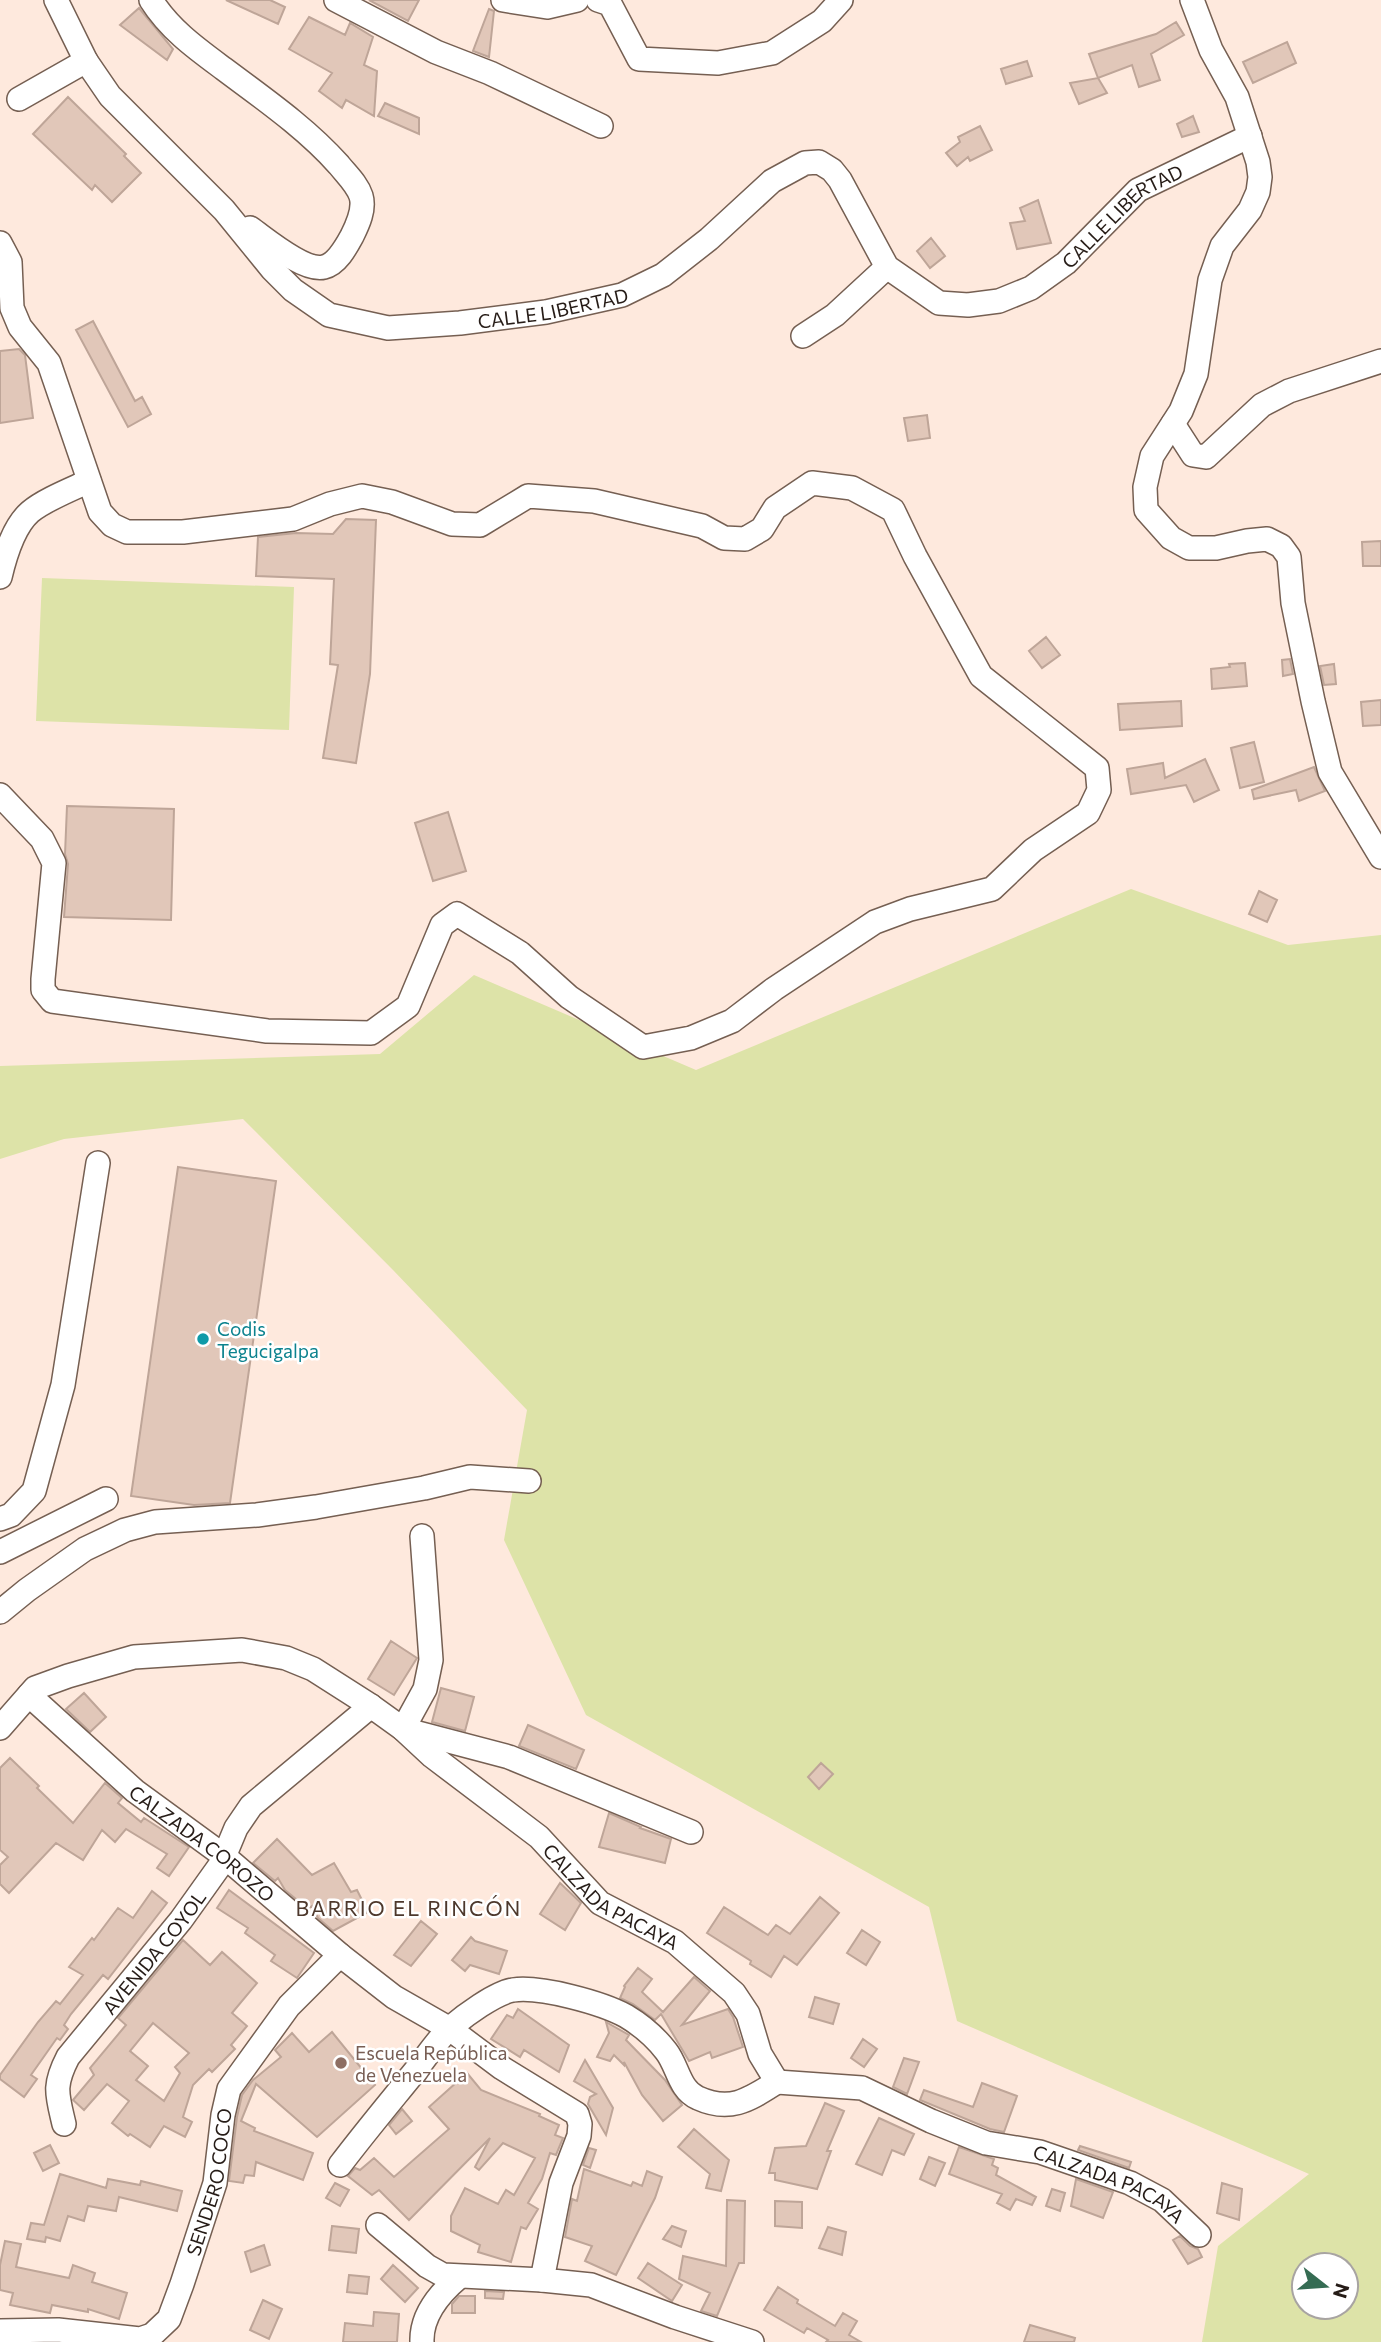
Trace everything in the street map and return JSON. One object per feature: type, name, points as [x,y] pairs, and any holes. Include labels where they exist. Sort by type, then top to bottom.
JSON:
[{"type":"street","name":"CALLE LIBERTAD","points":[[55,0],[86,61],[110,96],[224,210],[271,253],[323,268],[332,263],[345,249],[358,224],[362,198],[356,187],[323,148],[190,43],[164,20],[151,0]]},
{"type":"street","points":[[336,0],[436,52],[491,74],[601,125]]},
{"type":"street","points":[[503,0],[547,7],[577,0]]},
{"type":"street","points":[[598,0],[610,4],[639,59],[718,62],[772,53],[822,21],[841,0]]},
{"type":"street","points":[[1192,0],[1211,50],[1237,97],[1258,162],[1258,192],[1250,210],[1222,246],[1210,280],[1196,374],[1181,411],[1152,456],[1145,487],[1146,510],[1171,538],[1189,548],[1216,548],[1267,539],[1281,546],[1289,557],[1293,603],[1330,772],[1381,857]]},
{"type":"street","points":[[19,99],[86,61]]},
{"type":"street","name":"CALLE LIBERTAD","points":[[271,253],[272,269],[293,290],[329,315],[388,328],[460,323],[546,312],[622,295],[663,275],[709,239],[772,181],[805,163],[820,162],[840,180],[887,267],[939,303],[968,305],[999,301],[1031,288],[1066,263],[1138,190],[1250,136]]},
{"type":"street","points":[[0,243],[9,262],[12,308],[10,329],[49,363],[100,512],[112,525],[127,532],[183,531],[293,519],[330,504],[362,496],[392,502],[452,524],[480,525],[528,496],[594,501],[702,526],[724,538],[746,539],[762,529],[775,508],[812,483],[852,488],[893,510],[915,556],[981,676],[1097,768],[1099,790],[1088,813],[1033,850],[992,889],[910,909],[875,922],[774,989],[732,1021],[691,1038],[643,1047],[569,997],[520,953],[457,914],[442,925],[408,1006],[371,1033],[267,1031],[52,1001],[43,990],[43,979],[54,863],[42,839],[0,795]]},
{"type":"street","points":[[803,336],[835,315],[887,267]]},
{"type":"street","points":[[1173,424],[1193,454],[1206,457],[1262,405],[1289,391],[1381,360]]},
{"type":"street","points":[[0,577],[4,560],[21,522],[31,511],[89,481]]},
{"type":"street","points":[[0,1519],[11,1515],[34,1491],[63,1385],[98,1163]]},
{"type":"street","points":[[0,1612],[85,1549],[125,1530],[155,1522],[257,1515],[316,1507],[470,1477],[529,1481]]},
{"type":"street","points":[[0,1552],[106,1499]]},
{"type":"street","points":[[422,1536],[431,1660],[425,1689],[403,1729],[509,1757],[691,1832]]},
{"type":"street","name":"CALZADA PACAYA","points":[[0,1728],[35,1688],[134,1657],[242,1650],[286,1658],[313,1669],[403,1729],[432,1756],[539,1837],[600,1903],[675,1942],[734,1993],[748,2014],[760,2054],[777,2082],[862,2088],[931,2121],[986,2143],[1040,2152],[1130,2183],[1162,2200],[1199,2235]]},
{"type":"street","name":"CALZADA COROZO","points":[[29,1695],[135,1791],[224,1856],[340,1955],[394,1997],[450,2029],[502,2068],[577,2114],[579,2136],[561,2183],[542,2280]]},
{"type":"street","name":"AVENIDA COYOL","points":[[64,2124],[57,2094],[58,2076],[68,2057],[181,1920],[220,1864],[236,1828],[251,1806],[371,1706]]},
{"type":"street","name":"SENDERO COCO","points":[[0,2331],[58,2330],[140,2339],[152,2335],[169,2319],[215,2183],[223,2115],[229,2089],[289,2006],[340,1955]]},
{"type":"street","points":[[340,2165],[450,2029],[489,2001],[512,1990],[539,1990],[584,2001],[626,2016],[652,2036],[668,2053],[683,2084],[690,2094],[700,2099],[735,2105],[747,2101],[777,2082]]},
{"type":"street","points":[[378,2225],[427,2266],[443,2275],[591,2285],[676,2318],[752,2342]]},
{"type":"street","points":[[422,2342],[421,2329],[434,2305],[443,2291],[459,2277]]},
{"type":"green space","points":[[42,578],[294,587],[289,730],[36,721]]},
{"type":"green space","points":[[1131,889],[1288,945],[1381,935],[1381,2342],[1202,2342],[1218,2246],[1309,2174],[957,2021],[929,1907],[586,1715],[504,1540],[527,1410],[243,1119],[64,1139],[0,1159],[0,1066],[380,1054],[474,975],[696,1070]]},
{"type":"building","points":[[226,0],[270,0],[285,7],[278,24]]},
{"type":"building","points":[[369,0],[419,0],[408,21]]},
{"type":"building","points":[[139,8],[173,49],[167,60],[120,25]]},
{"type":"building","points":[[489,9],[494,11],[489,57],[473,51]]},
{"type":"building","points":[[309,17],[345,35],[350,23],[373,37],[364,65],[377,71],[374,116],[346,100],[342,108],[319,91],[332,73],[289,49]]},
{"type":"building","points":[[1176,22],[1184,35],[1151,54],[1160,80],[1139,87],[1132,65],[1098,78],[1089,54],[1156,34]]},
{"type":"building","points":[[1287,42],[1296,63],[1253,83],[1243,62]]},
{"type":"building","points":[[1027,61],[1032,76],[1006,84],[1001,69]]},
{"type":"building","points":[[1098,78],[1107,93],[1079,104],[1070,83]]},
{"type":"building","points":[[68,97],[126,154],[124,156],[141,173],[112,202],[95,185],[92,190],[33,134]]},
{"type":"building","points":[[385,103],[419,118],[419,134],[378,116]]},
{"type":"building","points":[[1193,116],[1199,132],[1182,137],[1177,124]]},
{"type":"building","points":[[980,126],[992,150],[970,161],[968,157],[957,166],[946,153],[960,142],[958,137]]},
{"type":"building","points":[[1038,200],[1051,243],[1017,249],[1010,223],[1025,221],[1020,208]]},
{"type":"building","points":[[931,238],[945,256],[930,268],[917,251]]},
{"type":"building","points":[[93,321],[135,401],[142,397],[151,414],[128,427],[76,330]]},
{"type":"building","points":[[19,349],[25,355],[33,418],[0,423],[0,351]]},
{"type":"building","points":[[927,415],[930,438],[908,441],[904,418]]},
{"type":"building","points":[[346,519],[376,520],[370,674],[356,763],[323,758],[338,665],[330,664],[334,579],[256,576],[258,537],[296,533],[333,534]]},
{"type":"building","points":[[1381,541],[1381,566],[1363,566],[1362,542]]},
{"type":"building","points":[[1046,637],[1060,655],[1042,668],[1029,651]]},
{"type":"building","points":[[1290,659],[1293,674],[1283,676],[1282,660]]},
{"type":"building","points":[[1245,663],[1247,686],[1212,689],[1211,669]]},
{"type":"building","points":[[1334,664],[1336,684],[1324,685],[1320,666]]},
{"type":"building","points":[[1381,700],[1381,725],[1363,726],[1361,702]]},
{"type":"building","points":[[1181,701],[1182,726],[1120,730],[1118,704]]},
{"type":"building","points":[[1254,742],[1264,782],[1240,788],[1231,748]]},
{"type":"building","points":[[1205,759],[1219,790],[1194,802],[1186,785],[1131,794],[1127,769],[1163,763],[1165,778]]},
{"type":"building","points":[[1314,767],[1325,791],[1299,801],[1296,790],[1254,799],[1252,790]]},
{"type":"building","points":[[67,806],[174,809],[171,920],[64,917],[68,864],[65,854]]},
{"type":"building","points":[[448,812],[466,871],[433,881],[415,823]]},
{"type":"building","points":[[1259,891],[1277,900],[1267,922],[1249,914]]},
{"type":"building","name":"Codis Tegucigalpa","points":[[178,1167],[276,1181],[230,1503],[194,1505],[131,1496]]},
{"type":"building","points":[[391,1641],[417,1658],[394,1695],[368,1679]]},
{"type":"building","points":[[441,1688],[474,1697],[465,1731],[432,1722]]},
{"type":"building","points":[[84,1693],[106,1717],[90,1732],[66,1709]]},
{"type":"building","points":[[528,1725],[584,1750],[576,1769],[519,1746]]},
{"type":"building","points":[[10,1758],[73,1823],[105,1783],[122,1798],[118,1803],[141,1822],[144,1818],[189,1847],[169,1876],[157,1868],[167,1854],[126,1829],[115,1842],[102,1830],[83,1860],[56,1843],[9,1893],[0,1884],[0,1865],[8,1857],[0,1850],[0,1768]]},
{"type":"building","points":[[821,1763],[833,1774],[819,1789],[808,1777]]},
{"type":"building","points":[[609,1813],[671,1839],[665,1863],[599,1847]]},
{"type":"building","points":[[277,1839],[312,1875],[334,1863],[351,1892],[357,1890],[368,1912],[333,1931],[318,1918],[312,1906],[308,1909],[285,1890],[278,1878],[275,1881],[253,1863]]},
{"type":"building","points":[[560,1883],[581,1903],[565,1930],[540,1914]]},
{"type":"building","points":[[229,1890],[314,1953],[297,1978],[271,1961],[275,1955],[245,1933],[248,1928],[217,1908]]},
{"type":"building","points":[[152,1891],[167,1903],[108,1979],[103,1975],[71,2014],[64,2025],[68,2029],[60,2040],[57,2038],[31,2075],[37,2079],[24,2097],[0,2079],[0,2075],[38,2022],[56,2001],[60,2004],[83,1975],[69,1967],[92,1938],[94,1940],[118,1908],[133,1918]]},
{"type":"building","points":[[820,1897],[839,1913],[797,1965],[784,1956],[771,1977],[707,1933],[724,1907],[768,1935],[776,1925],[790,1934]]},
{"type":"building","points":[[421,1921],[437,1934],[411,1966],[394,1955]]},
{"type":"building","points":[[862,1930],[880,1942],[866,1965],[847,1953]]},
{"type":"building","points":[[471,1937],[475,1941],[507,1951],[499,1974],[470,1965],[465,1971],[452,1960]]},
{"type":"building","points":[[183,1940],[210,1965],[222,1952],[257,1983],[232,2013],[247,2026],[231,2045],[235,2049],[212,2072],[209,2069],[193,2085],[183,2117],[192,2122],[185,2137],[164,2126],[150,2147],[130,2134],[128,2136],[112,2123],[129,2101],[107,2084],[84,2110],[73,2100],[94,2075],[90,2068],[126,2025],[118,2018]],"holes":[[[153,2023],[189,2053],[175,2067],[180,2073],[164,2101],[136,2080],[148,2066],[130,2051]]]},
{"type":"building","points":[[638,1968],[652,1979],[642,1992],[663,2012],[694,1977],[710,1991],[682,2025],[728,2009],[743,2047],[712,2058],[710,2052],[689,2061],[661,2014],[655,2020],[620,1998],[624,1986]]},
{"type":"building","points":[[815,1997],[839,2004],[833,2024],[809,2017]]},
{"type":"building","points":[[518,2009],[569,2045],[559,2072],[524,2050],[520,2057],[491,2039],[507,2015],[513,2018]]},
{"type":"building","points":[[606,2022],[629,2035],[626,2040],[665,2080],[682,2105],[663,2121],[642,2095],[624,2062],[624,2065],[614,2055],[610,2061],[597,2057],[609,2033]]},
{"type":"building","points":[[332,2032],[375,2085],[317,2137],[256,2084],[241,2121],[255,2128],[254,2131],[313,2153],[303,2180],[256,2162],[254,2176],[245,2175],[243,2183],[229,2181],[242,2095],[253,2080],[281,2057],[275,2050],[292,2033],[309,2052]]},
{"type":"building","points":[[863,2039],[877,2049],[864,2067],[851,2058]]},
{"type":"building","points":[[904,2058],[919,2062],[907,2094],[893,2087]]},
{"type":"building","points":[[585,2060],[613,2108],[606,2135],[588,2104],[590,2097],[596,2094],[574,2081]]},
{"type":"building","points":[[467,2073],[481,2090],[540,2114],[539,2116],[559,2125],[555,2135],[563,2138],[556,2155],[550,2153],[542,2179],[528,2203],[538,2209],[526,2229],[521,2227],[511,2262],[478,2252],[480,2245],[451,2231],[451,2216],[465,2188],[498,2204],[506,2190],[514,2195],[535,2158],[503,2143],[479,2170],[475,2167],[490,2138],[409,2220],[379,2190],[372,2195],[348,2176],[355,2168],[360,2170],[374,2158],[394,2177],[449,2129],[429,2107]]},
{"type":"building","points":[[982,2083],[1017,2096],[1004,2132],[990,2129],[920,2100],[924,2090],[973,2107]]},
{"type":"building","points":[[825,2103],[844,2111],[827,2151],[831,2151],[817,2189],[775,2180],[775,2173],[769,2173],[775,2148],[806,2146]]},
{"type":"building","points":[[402,2109],[412,2121],[396,2134],[389,2125]]},
{"type":"building","points":[[879,2118],[914,2134],[904,2155],[892,2150],[882,2175],[856,2164]]},
{"type":"building","points":[[694,2129],[729,2160],[721,2191],[706,2188],[710,2174],[678,2147]]},
{"type":"building","points":[[50,2145],[59,2163],[43,2171],[34,2153]]},
{"type":"building","points":[[1080,2146],[1131,2162],[1129,2168],[1078,2150]]},
{"type":"building","points":[[959,2147],[994,2159],[992,2165],[998,2168],[996,2175],[1036,2197],[1032,2205],[1016,2199],[1010,2210],[997,2203],[1002,2194],[949,2174]]},
{"type":"building","points":[[589,2148],[596,2150],[590,2168],[583,2165]]},
{"type":"building","points":[[929,2157],[945,2163],[935,2186],[920,2179]]},
{"type":"building","points":[[584,2169],[631,2186],[633,2182],[642,2186],[647,2171],[662,2177],[655,2198],[616,2275],[585,2261],[592,2246],[565,2237],[572,2199],[577,2201]]},
{"type":"building","points":[[60,2174],[106,2188],[108,2179],[140,2185],[141,2181],[182,2191],[177,2211],[119,2197],[116,2211],[88,2206],[84,2221],[68,2216],[60,2241],[46,2237],[45,2242],[27,2239],[31,2223],[44,2225]]},
{"type":"building","points":[[1076,2179],[1113,2192],[1103,2218],[1071,2206]]},
{"type":"building","points":[[335,2183],[349,2190],[340,2206],[326,2198]]},
{"type":"building","points":[[1222,2183],[1242,2189],[1239,2220],[1217,2213]]},
{"type":"building","points":[[1052,2189],[1065,2193],[1060,2211],[1046,2206]]},
{"type":"building","points":[[727,2200],[745,2201],[744,2263],[739,2263],[717,2316],[701,2311],[710,2293],[679,2279],[683,2256],[726,2266]]},
{"type":"building","points":[[775,2201],[802,2202],[802,2228],[775,2226]]},
{"type":"building","points":[[332,2226],[359,2229],[356,2253],[329,2250]]},
{"type":"building","points":[[672,2226],[686,2231],[681,2247],[663,2239]]},
{"type":"building","points":[[828,2227],[846,2232],[842,2255],[819,2248]]},
{"type":"building","points":[[1180,2236],[1190,2246],[1198,2249],[1202,2257],[1188,2264],[1173,2240]]},
{"type":"building","points":[[5,2241],[21,2244],[16,2267],[69,2278],[73,2265],[95,2273],[92,2282],[127,2293],[119,2319],[88,2309],[88,2312],[52,2305],[50,2313],[10,2305],[13,2293],[0,2290],[0,2265]]},
{"type":"building","points":[[264,2245],[270,2265],[251,2272],[245,2252]]},
{"type":"building","points":[[648,2263],[682,2285],[672,2301],[638,2278]]},
{"type":"building","points":[[393,2265],[418,2288],[405,2302],[381,2279]]},
{"type":"building","points":[[349,2275],[369,2277],[367,2294],[347,2292]]},
{"type":"building","points":[[778,2287],[798,2300],[797,2303],[835,2326],[843,2313],[857,2321],[849,2335],[861,2342],[826,2342],[828,2340],[807,2328],[804,2333],[764,2310]]},
{"type":"building","points":[[485,2291],[504,2292],[503,2299],[485,2298]]},
{"type":"building","points":[[459,2296],[475,2296],[475,2313],[452,2313],[452,2304]]},
{"type":"building","points":[[263,2300],[282,2309],[269,2339],[250,2330]]},
{"type":"building","points":[[374,2312],[399,2314],[397,2342],[343,2342],[345,2323],[373,2326]]},
{"type":"building","points":[[1030,2325],[1075,2338],[1074,2342],[1024,2342]]},
{"type":"place","name":"Codis Tegucigalpa","points":[[203,1339]]},
{"type":"place","name":"Escuela República de Venezuela","points":[[341,2063]]},
{"type":"district","name":"BARRIO EL RINCÓN","points":[[409,1907]]}]
